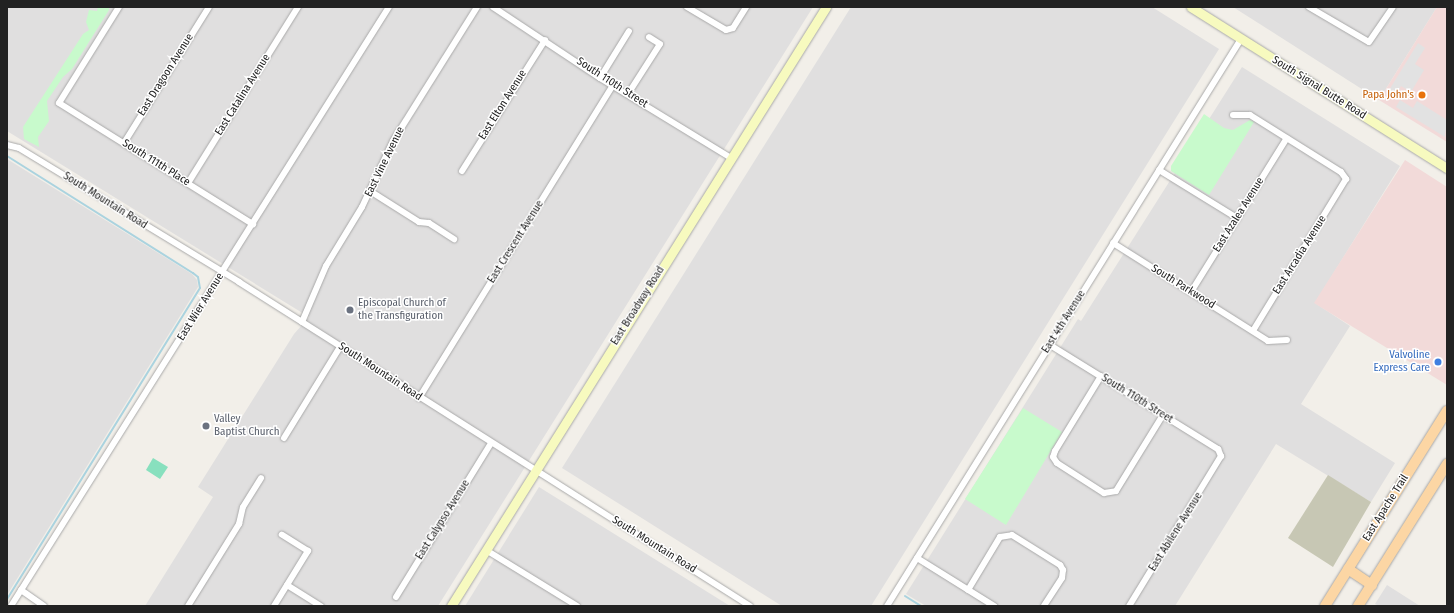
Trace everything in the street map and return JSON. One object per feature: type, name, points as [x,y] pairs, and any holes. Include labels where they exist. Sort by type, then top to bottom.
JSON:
[{"type":"main road","name":"East Broadway Road","points":[[451,606],[826,7]]},
{"type":"main road","name":"South Signal Butte Road","points":[[1190,7],[1447,168]]},
{"type":"main road","name":"East Apache Trail","points":[[1325,606],[1447,411]]},
{"type":"main road","points":[[1358,606],[1447,464]]},
{"type":"main road","points":[[1348,569],[1372,585]]},
{"type":"street","name":"South 111th Place","points":[[119,7],[59,102],[253,224]]},
{"type":"street","name":"East Dragoon Avenue","points":[[124,143],[209,7]]},
{"type":"street","name":"East Catalina Avenue","points":[[188,183],[298,7]]},
{"type":"street","name":"East Wier Avenue","points":[[11,606],[222,274],[389,7]]},
{"type":"street","name":"East Vine Avenue","points":[[302,322],[326,266],[370,191],[393,141],[477,7]]},
{"type":"street","name":"South 110th Street","points":[[493,7],[545,40],[600,78],[731,158]]},
{"type":"street","points":[[687,7],[722,29],[730,30],[746,7]]},
{"type":"street","points":[[1309,7],[1369,42],[1393,7]]},
{"type":"street","points":[[600,78],[629,31]]},
{"type":"street","points":[[628,94],[660,44],[649,37]]},
{"type":"street","name":"East 4th Avenue","points":[[887,606],[1241,39]]},
{"type":"street","name":"East Elton Avenue","points":[[462,171],[545,40]]},
{"type":"street","name":"East Crescent Avenue","points":[[419,398],[613,85]]},
{"type":"street","points":[[1233,115],[1250,115],[1287,138]]},
{"type":"street","name":"East Arcadia Avenue","points":[[1252,331],[1346,179],[1341,172],[1287,138]]},
{"type":"street","name":"East Azalea Avenue","points":[[1191,292],[1287,138]]},
{"type":"street","name":"South Mountain Road","points":[[7,145],[19,148],[302,322],[419,398],[750,606]]},
{"type":"street","points":[[1159,170],[1237,218]]},
{"type":"street","points":[[370,191],[419,222],[429,223],[454,239]]},
{"type":"street","name":"South Parkwood","points":[[1113,243],[1268,340],[1287,340]]},
{"type":"street","name":"South 110th Street","points":[[1050,345],[1218,449],[1221,456]]},
{"type":"street","points":[[284,438],[340,347]]},
{"type":"street","points":[[1101,376],[1055,451],[1054,457],[1057,463],[1104,493],[1116,491],[1163,415]]},
{"type":"street","name":"East Calypso Avenue","points":[[396,597],[491,443]]},
{"type":"street","name":"East Abilene Avenue","points":[[1129,606],[1221,456]]},
{"type":"street","points":[[188,606],[239,524],[243,508],[261,478]]},
{"type":"street","points":[[274,606],[308,551],[282,535]]},
{"type":"street","points":[[968,590],[1000,537],[1012,535],[1060,565],[1063,570],[1062,578],[1044,606]]},
{"type":"street","points":[[486,550],[576,606]]},
{"type":"street","points":[[917,558],[994,606]]},
{"type":"street","points":[[287,585],[321,606]]},
{"type":"street","points":[[21,590],[44,606]]},
{"type":"shaded area","points":[[7,7],[813,7],[438,606],[145,606],[213,497],[198,487],[294,334],[309,317],[7,131]]},
{"type":"shaded area","points":[[851,7],[1152,7],[1219,49],[871,606],[782,606],[562,468]]},
{"type":"shaded area","points":[[1233,7],[1437,7],[1379,100]]},
{"type":"shaded area","points":[[1437,7],[1447,7],[1447,142],[1379,100]]},
{"type":"shaded area","points":[[1418,43],[1425,48],[1415,64],[1424,70],[1411,92],[1401,86],[1393,99],[1386,95]]},
{"type":"shaded area","points":[[1242,67],[1400,166],[1315,303],[1350,326],[1301,404],[1395,463],[1371,502],[1276,444],[1175,606],[926,606],[906,594],[1078,319],[1081,321]]},
{"type":"shaded area","points":[[1400,100],[1413,108],[1417,101],[1447,120],[1445,137],[1396,107]]},
{"type":"shaded area","points":[[7,159],[192,274],[197,280],[198,287],[7,595]]},
{"type":"shaded area","points":[[1405,160],[1447,187],[1447,385],[1314,303]]},
{"type":"shaded area","points":[[1328,475],[1371,502],[1333,567],[1288,538]]},
{"type":"shaded area","points":[[539,487],[730,606],[465,606]]},
{"type":"shaded area","points":[[1387,585],[1420,606],[1379,606],[1375,604]]},
{"type":"green space","points":[[98,7],[109,7],[109,10],[72,69],[63,77],[47,101],[49,121],[38,137],[39,147],[24,139],[23,127],[83,34],[89,30],[86,22],[89,10],[97,11]]},
{"type":"green space","points":[[1204,114],[1224,128],[1233,130],[1250,120],[1254,122],[1209,195],[1171,171],[1171,166]]},
{"type":"green space","points":[[1023,408],[1062,432],[1006,525],[965,499]]},
{"type":"green space","points":[[153,458],[168,467],[160,479],[146,470]]},
{"type":"waterway","points":[[7,156],[193,273],[198,277],[200,288],[7,599]]},
{"type":"waterway","points":[[905,596],[921,606]]},
{"type":"place","name":"Papa John's","points":[[1422,95]]},
{"type":"place","name":"Episcopal Church of the Transfiguration","points":[[350,310]]},
{"type":"place","name":"Valvoline Express Care","points":[[1438,362]]},
{"type":"place","name":"Valley Baptist Church","points":[[206,426]]}]
